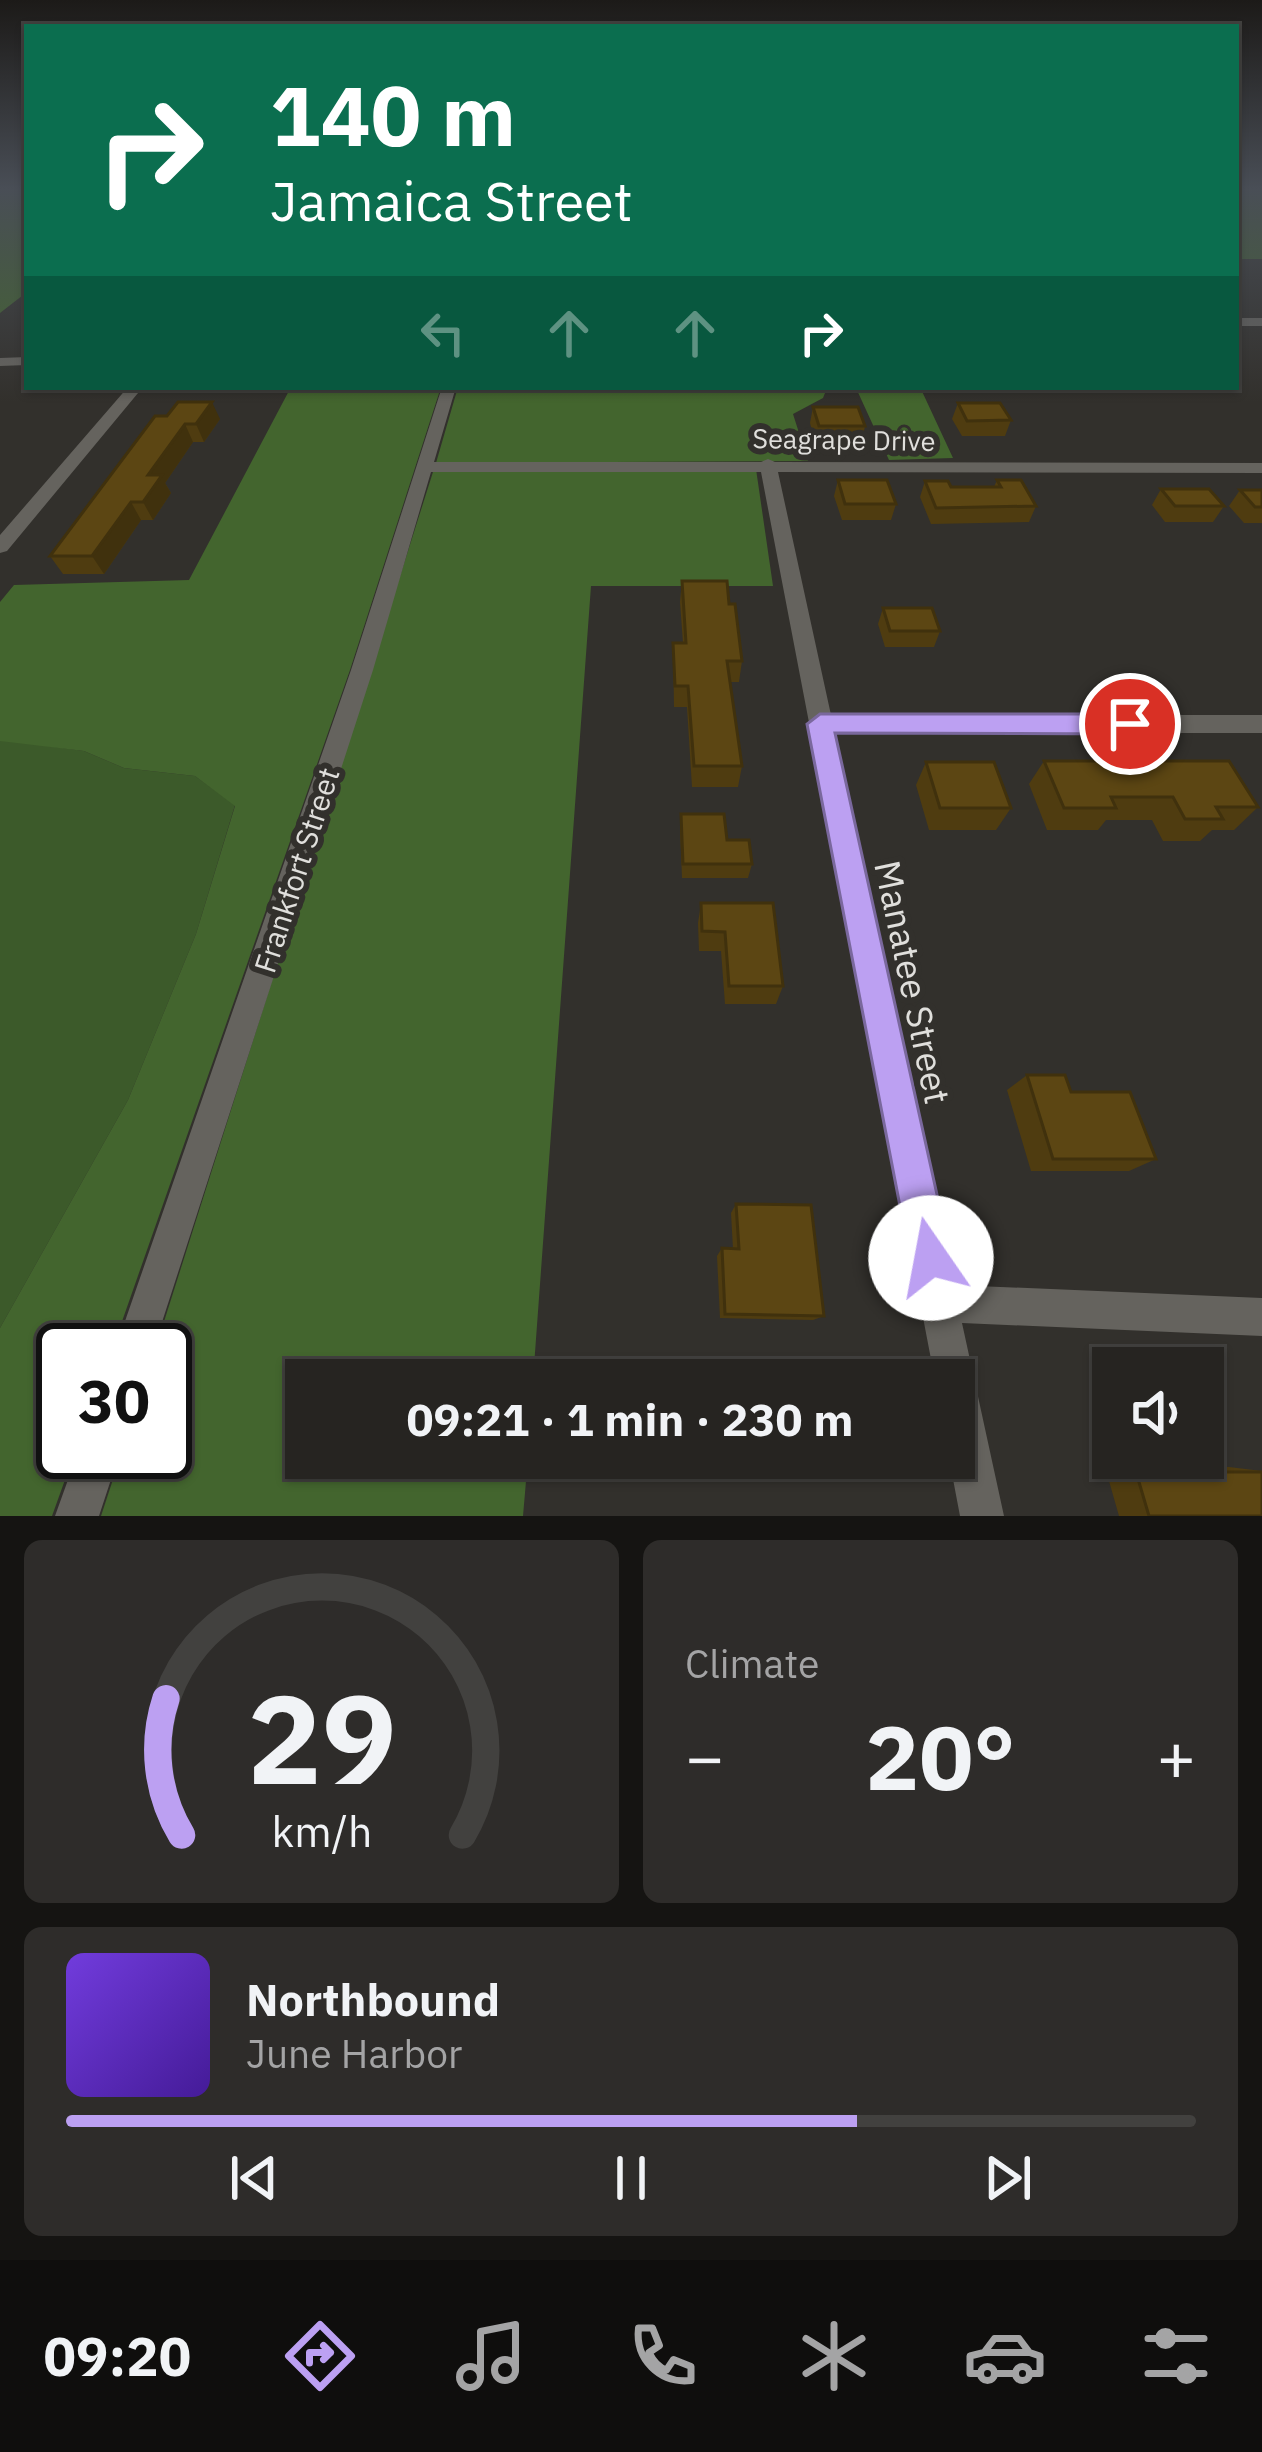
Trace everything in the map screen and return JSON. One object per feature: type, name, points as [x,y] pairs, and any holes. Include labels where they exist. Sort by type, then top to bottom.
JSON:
[{"type":"street","points":[[0,547],[133,390]]},
{"type":"street","name":"Frankfort Street","points":[[143,1323],[340,736],[448,390]]},
{"type":"street","name":"Manatee Street","points":[[768,464],[982,1516]]},
{"type":"street","name":"Seagrape Drive","points":[[425,467],[1262,468]]},
{"type":"street","points":[[820,724],[1262,724]]},
{"type":"street","points":[[940,1303],[1262,1318]]},
{"type":"street","points":[[77,1516],[90,1479]]},
{"type":"green space","points":[[0,261],[24,261],[24,294],[0,313]]},
{"type":"green space","points":[[289,390],[440,390],[350,670],[121,1323],[36,1323],[36,1479],[65,1479],[52,1516],[0,1516],[0,1328],[128,1100],[196,934],[235,806],[195,776],[124,768],[84,751],[0,741],[0,602],[14,585],[189,580]]},
{"type":"green space","points":[[457,390],[826,390],[823,398],[793,414],[808,461],[436,463]]},
{"type":"green space","points":[[857,390],[921,390],[953,458],[889,460]]},
{"type":"green space","points":[[756,469],[773,586],[591,586],[535,1359],[285,1359],[285,1479],[526,1479],[523,1516],[101,1516],[113,1479],[192,1479],[192,1323],[164,1323],[433,472]]},
{"type":"green space","points":[[0,741],[84,751],[124,768],[195,776],[235,805],[196,934],[128,1100],[0,1328]]},
{"type":"building","points":[[178,402],[212,402],[196,424],[185,424],[148,475],[162,475],[143,502],[131,502],[92,556],[50,556],[155,416],[167,416]]},
{"type":"building","points":[[958,403],[1000,403],[1011,420],[967,421]]},
{"type":"building","points":[[813,407],[858,407],[865,426],[819,426]]},
{"type":"building","points":[[838,480],[887,480],[896,504],[845,504]]},
{"type":"building","points":[[997,480],[1021,480],[1036,506],[936,508],[925,481],[948,481],[951,487],[1001,487]]},
{"type":"building","points":[[1161,489],[1209,489],[1224,506],[1175,506]]},
{"type":"building","points":[[1240,490],[1262,490],[1262,507],[1255,507]]},
{"type":"building","points":[[682,581],[727,581],[729,604],[735,604],[742,661],[727,661],[742,766],[694,766],[688,686],[675,686],[673,643],[686,643]]},
{"type":"building","points":[[883,608],[932,608],[940,631],[890,631]]},
{"type":"building","points":[[1044,761],[1229,761],[1258,807],[1216,807],[1223,819],[1185,819],[1173,797],[1111,797],[1116,808],[1064,808]]},
{"type":"building","points":[[926,762],[994,762],[1011,808],[940,808]]},
{"type":"building","points":[[681,814],[724,814],[727,840],[749,840],[752,864],[683,864]]},
{"type":"building","points":[[701,903],[773,903],[783,986],[729,986],[725,932],[702,931]]},
{"type":"building","points":[[1027,1075],[1065,1075],[1071,1092],[1130,1092],[1156,1159],[1053,1159]]},
{"type":"building","points":[[736,1204],[811,1205],[824,1316],[725,1314],[722,1248],[739,1249]]},
{"type":"building","points":[[1224,1472],[1262,1472],[1262,1516],[1149,1516],[1138,1479],[1224,1479]]},
{"type":"route","points":[[931,1258],[820,724],[1130,724]]}]
